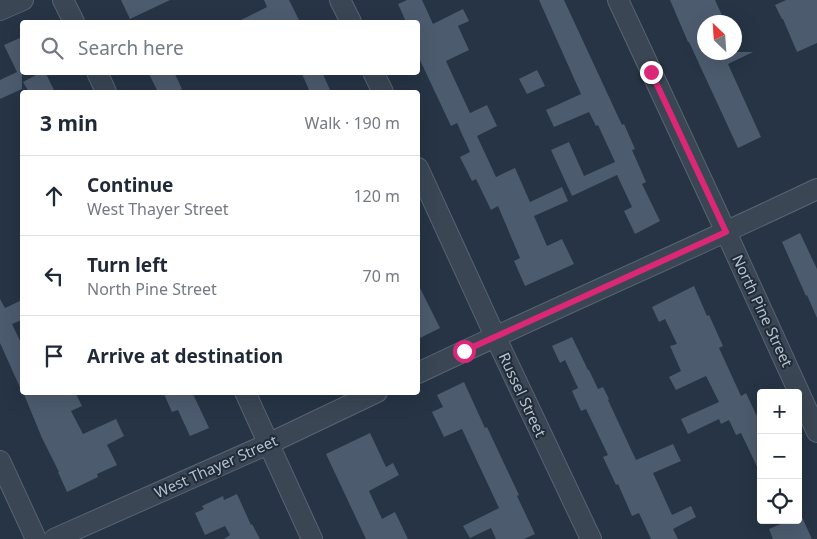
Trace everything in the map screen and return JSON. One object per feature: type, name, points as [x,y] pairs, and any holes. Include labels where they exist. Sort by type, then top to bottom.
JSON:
[{"type":"street","points":[[0,10],[23,0]]},
{"type":"street","points":[[63,0],[73,20]]},
{"type":"street","points":[[340,0],[349,20]]},
{"type":"street","name":"North Pine Street","points":[[618,0],[817,432]]},
{"type":"street","points":[[98,75],[105,90]]},
{"type":"street","points":[[375,75],[382,90]]},
{"type":"street","name":"Russel Street","points":[[420,172],[591,539]]},
{"type":"street","points":[[420,372],[817,189]]},
{"type":"street","points":[[245,395],[312,539]]},
{"type":"street","name":"West Thayer Street","points":[[54,539],[268,444],[371,395]]},
{"type":"street","points":[[0,461],[36,539]]},
{"type":"building","points":[[121,0],[170,0],[130,19]]},
{"type":"building","points":[[264,0],[289,0],[299,20],[241,20],[267,7]]},
{"type":"building","points":[[407,0],[422,0],[433,24],[463,9],[469,21],[458,26],[469,50],[446,61],[470,113],[487,105],[497,126],[477,136],[496,177],[515,168],[530,202],[562,187],[568,201],[534,216],[547,246],[562,239],[574,264],[525,286],[514,261],[520,258],[498,206],[491,210],[476,179],[472,181],[460,157],[470,152],[457,123],[451,126],[420,60],[420,20],[405,20],[398,4]]},
{"type":"building","points":[[539,0],[564,0],[635,149],[632,150],[646,182],[642,184],[660,221],[635,234],[624,211],[632,207],[617,175],[572,196],[551,150],[569,142],[584,176],[615,162],[598,125],[596,126],[589,112],[554,127],[546,110],[581,94]]},
{"type":"building","points":[[670,0],[715,0],[722,15],[697,15],[697,59]]},
{"type":"building","points":[[786,0],[817,0],[817,43],[797,52],[775,5]]},
{"type":"building","points":[[20,38],[22,89],[0,99],[0,80],[17,72],[4,45]]},
{"type":"building","points":[[742,52],[753,52],[742,57]]},
{"type":"building","points":[[697,60],[736,60],[728,64],[761,137],[738,148]]},
{"type":"building","points":[[537,70],[545,86],[527,94],[519,79]]},
{"type":"building","points":[[36,75],[46,75],[54,90],[28,90],[23,82]]},
{"type":"building","points":[[150,75],[175,75],[182,89],[179,90],[157,90]]},
{"type":"building","points":[[302,75],[323,75],[330,90],[309,90]]},
{"type":"building","points":[[800,233],[817,269],[817,318],[782,242]]},
{"type":"building","points":[[694,286],[723,346],[719,348],[741,396],[746,393],[757,416],[757,467],[741,433],[736,435],[729,420],[721,424],[719,419],[688,434],[681,419],[719,402],[706,376],[676,390],[669,377],[681,371],[670,346],[677,344],[665,319],[659,322],[652,307]]},
{"type":"building","points":[[420,288],[440,328],[420,338]]},
{"type":"building","points":[[0,299],[5,308],[20,301],[20,321],[12,324],[20,341],[20,388],[0,343]]},
{"type":"building","points":[[572,337],[598,389],[603,387],[636,460],[673,444],[681,461],[653,473],[672,515],[691,506],[696,517],[673,529],[678,539],[651,539],[639,513],[632,516],[618,484],[616,485],[603,457],[608,455],[586,409],[581,411],[572,391],[578,388],[565,360],[560,363],[552,346]]},
{"type":"building","points":[[464,382],[519,495],[517,496],[535,534],[524,539],[496,539],[491,528],[470,538],[463,526],[499,508],[462,429],[444,437],[432,412],[443,407],[437,395]]},
{"type":"building","points":[[24,395],[76,395],[82,406],[71,411],[83,434],[116,419],[124,436],[107,445],[117,465],[97,474],[98,477],[67,492]]},
{"type":"building","points":[[164,395],[193,395],[209,428],[190,436],[178,410],[172,412]]},
{"type":"building","points":[[370,433],[386,467],[393,463],[399,475],[369,491],[382,519],[395,512],[408,539],[366,539],[326,454]]},
{"type":"building","points":[[237,494],[251,525],[260,539],[224,539],[230,535],[225,526],[205,535],[195,513],[204,509],[202,506],[223,496],[224,500]]},
{"type":"building","points":[[802,517],[812,539],[773,539],[769,529],[781,524],[802,524]]},
{"type":"route","points":[[464,351],[726,232],[651,72]]}]
